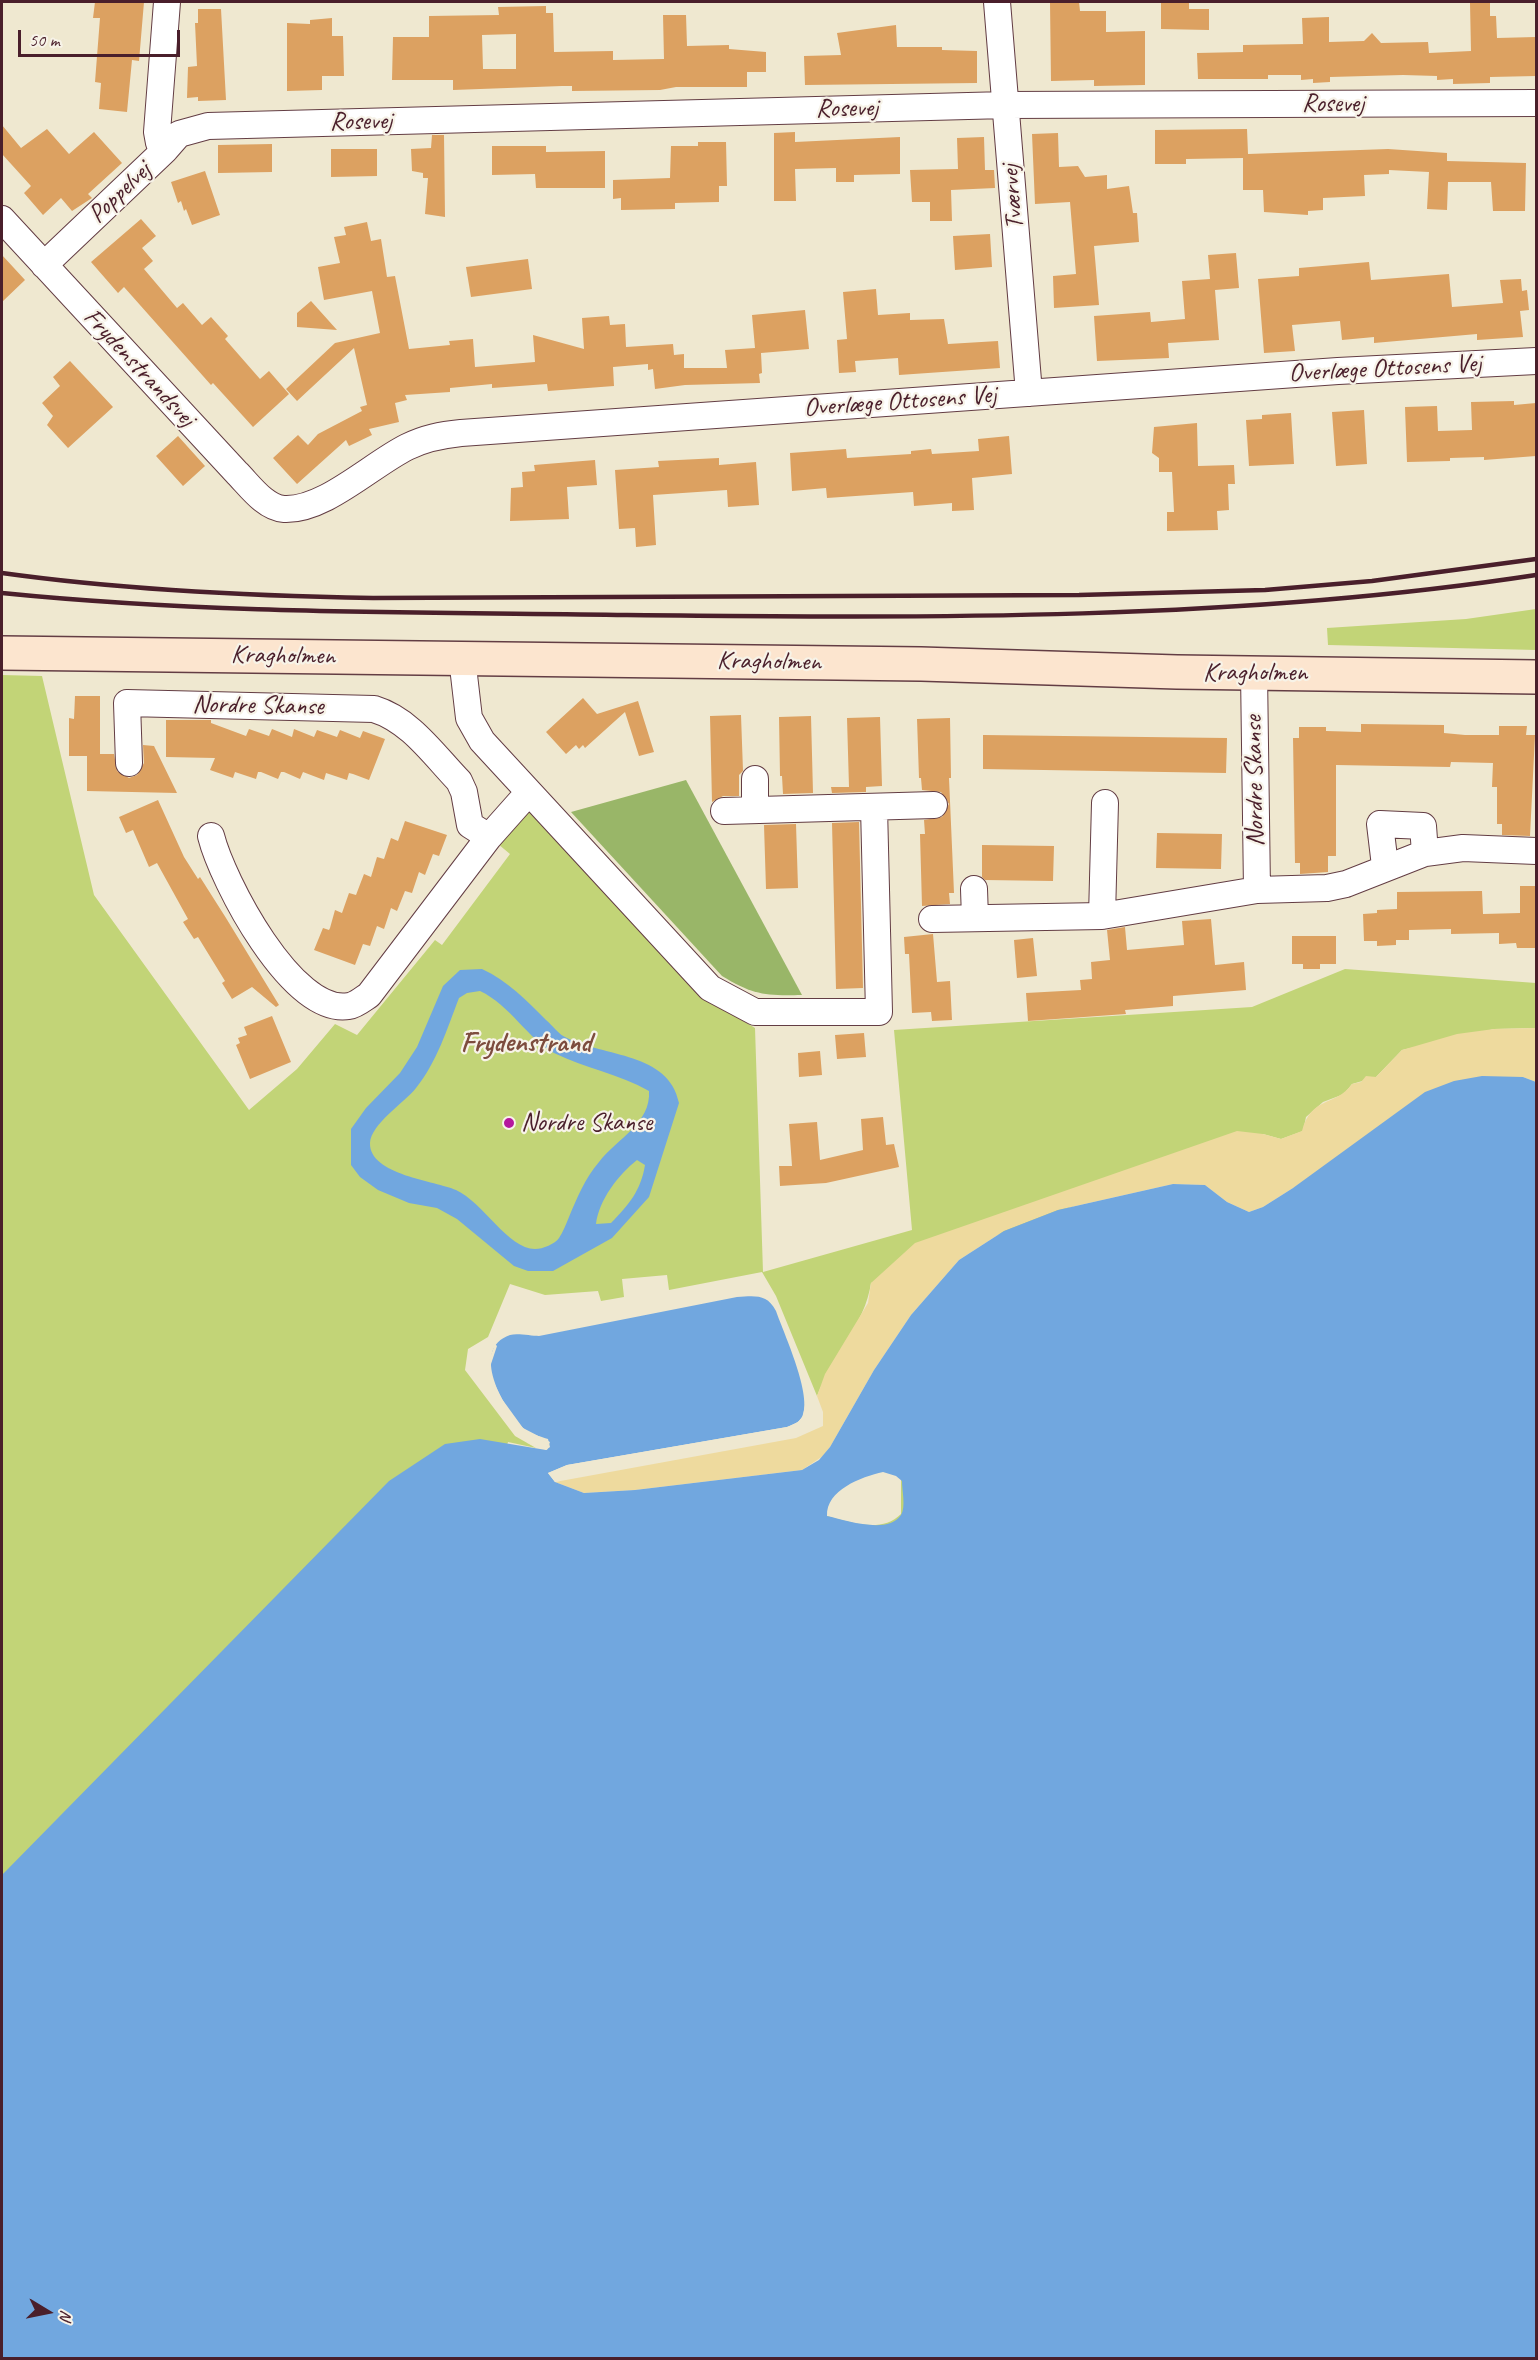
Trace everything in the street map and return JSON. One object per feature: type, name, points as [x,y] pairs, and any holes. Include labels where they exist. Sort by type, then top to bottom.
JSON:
[{"type":"street","name":"Poppelvej","points":[[44,265],[165,150],[159,142],[157,132],[167,2]]},
{"type":"street","name":"Tværvej","points":[[997,2],[1029,393]]},
{"type":"street","name":"Rosevej","points":[[165,150],[179,134],[208,126],[1006,105],[1536,104]]},
{"type":"street","name":"Frydenstrandsvej","points":[[2,219],[237,473],[263,499],[282,509]]},
{"type":"street","name":"Overlæge Ottosens Vej","points":[[282,509],[312,506],[376,464],[431,437],[1338,371],[1536,361]]},
{"type":"street","name":"Kragholmen","points":[[2,653],[921,664],[1178,672],[1536,677]]},
{"type":"street","points":[[462,658],[469,718],[482,741],[710,988],[749,1009],[772,1012],[879,1012],[874,807]]},
{"type":"street","name":"Nordre Skanse","points":[[1254,672],[1257,890]]},
{"type":"street","name":"Nordre Skanse","points":[[129,763],[127,704],[374,709],[389,714],[403,723],[459,781],[464,792],[470,825],[489,837]]},
{"type":"street","points":[[755,779],[755,810]]},
{"type":"street","points":[[211,836],[222,869],[262,942],[279,966],[316,997],[334,1005],[350,1006],[369,995],[489,837],[529,792]]},
{"type":"street","points":[[1102,916],[1105,803]]},
{"type":"street","points":[[724,812],[934,805]]},
{"type":"street","points":[[1385,866],[1380,824],[1423,826],[1425,852]]},
{"type":"street","points":[[932,919],[1102,916],[1257,890],[1327,888],[1346,884],[1385,866],[1425,852],[1463,848],[1536,851]]},
{"type":"street","points":[[974,889],[975,918]]},
{"type":"green space","points":[[1536,609],[1536,650],[1328,645],[1327,628],[1466,619]]},
{"type":"green space","points":[[2,675],[42,676],[94,895],[249,1110],[297,1069],[335,1024],[357,1035],[435,940],[442,945],[510,854],[498,844],[530,808],[697,993],[755,1028],[763,1272],[912,1230],[894,1030],[1252,1007],[1345,969],[1536,983],[1536,1028],[1494,1029],[1402,1050],[1376,1077],[1352,1084],[1344,1094],[1323,1102],[1306,1117],[1303,1131],[1281,1139],[1263,1134],[871,1283],[862,1313],[817,1396],[776,1296],[762,1272],[669,1290],[667,1275],[622,1279],[624,1297],[601,1301],[598,1291],[545,1295],[510,1284],[488,1337],[468,1349],[465,1370],[515,1436],[536,1448],[508,1442],[495,1489],[827,1516],[865,1525],[884,1524],[901,1514],[901,1470],[1122,1337],[2,2358]]},
{"type":"green space","points":[[686,780],[802,995],[751,991],[722,976],[571,812]]},
{"type":"sand","points":[[1536,1028],[1536,1082],[1523,1077],[1293,1188],[1263,1207],[1249,1212],[1227,1202],[1205,1185],[1173,1184],[1058,1210],[1004,1231],[959,1260],[911,1315],[874,1370],[830,1447],[823,1456],[802,1470],[635,1490],[584,1493],[555,1482],[796,1438],[823,1426],[823,1412],[817,1396],[825,1374],[868,1303],[871,1283],[915,1243],[1237,1131],[1281,1139],[1302,1131],[1311,1112],[1317,1107],[1338,1096],[1352,1084],[1361,1082],[1366,1076],[1376,1077],[1402,1050],[1457,1034],[1494,1029]]},
{"type":"water","points":[[482,969],[500,979],[524,998],[564,1037],[649,1065],[673,1086],[679,1103],[649,1197],[612,1238],[553,1271],[528,1271],[514,1266],[457,1219],[437,1208],[409,1203],[378,1190],[360,1177],[351,1165],[351,1129],[366,1108],[400,1073],[417,1047],[443,986],[460,970]],"holes":[[[480,991],[501,1005],[536,1040],[554,1053],[649,1091],[645,1112],[639,1121],[594,1168],[578,1195],[559,1238],[542,1248],[525,1247],[515,1241],[476,1204],[456,1190],[391,1170],[380,1163],[373,1154],[370,1143],[376,1128],[411,1094],[430,1067],[459,998],[467,993]],[[637,1160],[645,1165],[641,1182],[633,1197],[611,1223],[596,1224],[601,1206],[610,1189]]]},
{"type":"water","points":[[1482,1076],[1523,1077],[1536,1082],[1536,2358],[2,2358],[2,1875],[389,1481],[445,1444],[480,1439],[546,1450],[550,1447],[548,1439],[522,1427],[499,1394],[491,1366],[492,1353],[498,1342],[510,1335],[539,1336],[737,1297],[765,1299],[773,1305],[776,1311],[801,1380],[804,1407],[799,1421],[787,1427],[567,1465],[548,1473],[555,1482],[584,1493],[635,1490],[802,1470],[819,1460],[830,1447],[874,1370],[911,1315],[959,1260],[1004,1231],[1058,1210],[1173,1184],[1205,1185],[1227,1202],[1249,1212],[1263,1207],[1293,1188],[1425,1092],[1454,1081]],"holes":[[[883,1472],[896,1476],[902,1481],[904,1503],[901,1515],[895,1521],[877,1525],[855,1523],[827,1516],[832,1499],[846,1486]]]},
{"type":"pier","points":[[495,1344],[497,1346],[491,1364],[491,1377],[502,1399],[523,1428],[550,1442],[547,1450],[527,1443],[546,1447],[548,1444],[521,1430],[500,1401],[488,1378],[488,1363]]},
{"type":"pier","points":[[803,1383],[809,1400],[806,1417],[800,1424],[788,1430],[568,1468],[553,1474],[560,1481],[555,1482],[548,1473],[567,1465],[787,1427],[798,1422],[803,1416],[806,1400]]},
{"type":"building","points":[[95,2],[144,2],[139,61],[132,60],[127,112],[99,109],[101,83],[95,82],[100,18],[93,18]]},
{"type":"building","points":[[1050,2],[1079,2],[1080,11],[1106,11],[1106,32],[1145,31],[1145,85],[1094,86],[1094,80],[1051,81]]},
{"type":"building","points":[[1161,2],[1189,2],[1189,9],[1209,9],[1209,30],[1161,29]]},
{"type":"building","points":[[1490,2],[1490,16],[1496,16],[1497,38],[1536,37],[1536,76],[1490,77],[1490,83],[1453,84],[1453,79],[1437,80],[1437,76],[1403,75],[1330,77],[1330,82],[1313,83],[1313,79],[1301,80],[1301,75],[1268,75],[1268,79],[1198,79],[1197,53],[1243,52],[1243,45],[1303,44],[1302,18],[1329,17],[1329,42],[1364,41],[1372,33],[1381,43],[1428,42],[1429,53],[1471,51],[1470,3]]},
{"type":"building","points":[[546,6],[546,13],[553,13],[554,52],[613,51],[613,60],[664,59],[663,15],[686,15],[687,46],[729,45],[729,49],[766,52],[766,72],[747,72],[747,87],[676,87],[660,90],[572,91],[572,86],[562,86],[453,90],[453,80],[392,80],[393,37],[429,37],[429,16],[499,15],[498,7]],"holes":[[[516,34],[516,69],[483,69],[482,35]]]},
{"type":"building","points":[[198,9],[221,9],[226,100],[198,101],[198,97],[187,98],[188,67],[197,66],[195,23],[198,23]]},
{"type":"building","points":[[332,18],[332,36],[343,36],[344,76],[322,76],[322,90],[287,91],[287,23],[310,24],[310,20]]},
{"type":"building","points":[[896,25],[897,47],[942,47],[942,50],[977,51],[977,83],[805,85],[804,56],[841,55],[837,33]]},
{"type":"building","points":[[2,125],[21,148],[47,129],[69,154],[94,132],[122,163],[88,194],[92,198],[72,211],[61,198],[43,215],[24,193],[31,186],[2,154]]},
{"type":"building","points":[[1247,129],[1248,154],[1388,149],[1447,153],[1447,161],[1526,163],[1525,211],[1493,211],[1491,182],[1448,182],[1447,210],[1427,209],[1429,172],[1389,170],[1389,174],[1364,175],[1365,196],[1323,198],[1323,210],[1308,211],[1308,215],[1264,212],[1263,190],[1243,190],[1243,158],[1186,159],[1186,164],[1155,164],[1155,130]]},
{"type":"building","points":[[795,132],[795,142],[900,137],[900,174],[854,175],[854,182],[836,182],[836,168],[795,169],[796,201],[774,201],[774,133]]},
{"type":"building","points":[[1058,133],[1059,167],[1078,166],[1085,177],[1107,175],[1107,189],[1129,186],[1133,213],[1137,213],[1139,242],[1094,246],[1099,305],[1054,308],[1053,276],[1076,274],[1070,202],[1035,204],[1032,134]]},
{"type":"building","points":[[432,135],[444,135],[445,217],[425,214],[428,178],[423,178],[423,173],[412,171],[411,149],[431,148]]},
{"type":"building","points":[[984,137],[985,170],[994,170],[995,188],[951,190],[952,221],[930,221],[930,202],[912,202],[910,170],[958,169],[957,138]]},
{"type":"building","points":[[698,142],[726,142],[727,186],[719,186],[719,202],[675,203],[675,209],[621,210],[621,198],[613,199],[613,180],[670,178],[671,146],[698,146]]},
{"type":"building","points":[[272,144],[272,172],[218,173],[218,145]]},
{"type":"building","points":[[492,146],[546,146],[546,152],[605,151],[605,188],[536,188],[535,174],[492,175]]},
{"type":"building","points":[[331,149],[377,149],[377,176],[331,177]]},
{"type":"building","points":[[205,171],[220,215],[192,225],[181,201],[178,203],[171,182]]},
{"type":"building","points":[[141,219],[156,236],[142,248],[153,261],[144,269],[177,308],[183,303],[202,325],[211,317],[228,336],[225,339],[260,379],[269,371],[289,394],[253,427],[213,383],[211,385],[124,287],[118,293],[91,262]]},
{"type":"building","points":[[367,222],[371,241],[381,239],[387,277],[395,276],[409,349],[450,345],[449,341],[473,339],[475,367],[535,362],[533,335],[584,349],[582,318],[609,316],[610,325],[625,324],[626,347],[673,344],[674,355],[684,354],[684,368],[727,368],[725,350],[755,348],[752,315],[805,310],[809,349],[761,353],[760,383],[685,385],[655,389],[653,369],[648,370],[648,364],[613,367],[614,386],[548,391],[547,384],[492,388],[492,384],[450,388],[450,392],[405,395],[407,400],[395,403],[399,422],[369,429],[372,435],[349,446],[346,440],[297,484],[273,458],[298,435],[308,445],[318,434],[362,411],[360,407],[367,405],[354,348],[297,401],[286,389],[335,343],[380,333],[372,291],[324,300],[318,267],[340,263],[334,237],[346,235],[344,227]]},
{"type":"building","points":[[990,234],[992,267],[955,270],[953,236]]},
{"type":"building","points":[[1236,253],[1239,288],[1215,290],[1219,340],[1168,343],[1169,358],[1097,361],[1094,316],[1150,312],[1151,322],[1185,319],[1182,281],[1210,279],[1208,255]]},
{"type":"building","points":[[2,255],[25,280],[2,302]]},
{"type":"building","points":[[528,259],[532,289],[471,297],[466,267]]},
{"type":"building","points":[[1369,262],[1371,280],[1449,274],[1452,307],[1503,303],[1500,280],[1521,279],[1522,291],[1527,290],[1529,310],[1520,311],[1523,337],[1477,340],[1477,334],[1374,343],[1374,337],[1342,340],[1340,321],[1292,325],[1295,351],[1264,353],[1258,279],[1299,276],[1299,268]]},
{"type":"building","points":[[876,289],[878,315],[910,313],[910,320],[944,319],[948,344],[998,341],[1000,368],[899,375],[898,358],[855,361],[856,372],[839,373],[837,340],[847,339],[843,292]]},
{"type":"building","points":[[311,301],[337,330],[297,327],[297,313]]},
{"type":"building","points":[[70,361],[113,407],[68,448],[47,425],[53,416],[42,403],[60,386],[53,377]]},
{"type":"building","points":[[1514,401],[1514,405],[1536,403],[1536,456],[1484,460],[1484,457],[1450,458],[1450,461],[1407,462],[1405,407],[1437,406],[1438,431],[1472,430],[1471,402]]},
{"type":"building","points":[[1364,410],[1367,464],[1336,466],[1332,412]]},
{"type":"building","points":[[1291,413],[1294,464],[1249,466],[1246,420],[1262,419],[1262,415]]},
{"type":"building","points":[[1197,423],[1198,466],[1234,465],[1235,484],[1228,484],[1229,510],[1217,511],[1218,530],[1167,531],[1167,512],[1174,512],[1172,472],[1159,472],[1159,458],[1152,453],[1154,427]]},
{"type":"building","points":[[178,436],[205,466],[183,486],[156,456]]},
{"type":"building","points":[[1009,436],[1012,474],[972,478],[974,510],[952,511],[952,503],[914,506],[913,492],[827,498],[826,488],[792,491],[790,453],[846,449],[847,458],[911,454],[911,451],[931,449],[932,454],[979,451],[978,439]]},
{"type":"building","points":[[719,458],[719,465],[756,462],[759,505],[728,507],[727,490],[653,495],[656,545],[636,547],[635,528],[619,529],[615,470],[659,467],[658,461]]},
{"type":"building","points":[[595,460],[597,485],[567,487],[569,519],[510,521],[511,488],[523,487],[522,472],[535,471],[534,465]]},
{"type":"building","points":[[75,696],[100,696],[100,754],[114,754],[117,771],[129,778],[137,775],[144,763],[143,745],[154,746],[177,793],[87,791],[87,756],[69,756],[69,718],[74,719]]},
{"type":"building","points":[[583,698],[597,714],[638,701],[654,752],[639,756],[625,712],[585,748],[583,745],[579,749],[576,745],[566,754],[546,732]]},
{"type":"building","points":[[741,715],[743,771],[739,775],[739,796],[723,796],[712,802],[710,716]]},
{"type":"building","points":[[811,716],[813,793],[783,794],[782,776],[780,776],[779,717]]},
{"type":"building","points":[[880,717],[882,786],[866,787],[866,792],[832,793],[831,787],[849,787],[847,718]]},
{"type":"building","points":[[950,718],[951,778],[949,778],[954,893],[949,893],[950,904],[922,906],[920,834],[925,834],[924,820],[942,817],[949,804],[941,792],[922,790],[921,778],[919,778],[917,719]]},
{"type":"building","points":[[166,720],[211,720],[211,723],[246,736],[249,729],[269,736],[272,729],[292,737],[294,729],[314,737],[317,730],[337,737],[340,730],[360,738],[363,731],[385,739],[369,780],[349,773],[347,780],[326,773],[324,780],[303,772],[300,779],[284,772],[281,772],[278,779],[261,772],[258,772],[256,779],[235,772],[233,778],[210,770],[215,758],[166,757]]},
{"type":"building","points":[[1361,724],[1444,725],[1444,733],[1465,735],[1499,735],[1499,726],[1527,726],[1526,735],[1535,735],[1530,836],[1502,835],[1502,824],[1497,824],[1497,787],[1492,787],[1493,763],[1451,762],[1450,767],[1336,765],[1336,856],[1328,856],[1328,872],[1300,874],[1300,863],[1295,863],[1293,738],[1299,738],[1299,727],[1326,727],[1326,731],[1361,732]]},
{"type":"building","points":[[983,735],[1227,738],[1226,773],[983,769]]},
{"type":"building","points":[[158,800],[184,857],[198,879],[200,877],[226,918],[279,1005],[276,1007],[252,987],[232,999],[222,983],[225,981],[198,937],[194,939],[183,922],[188,919],[157,863],[149,867],[133,830],[126,833],[119,817]]},
{"type":"building","points":[[405,821],[447,835],[439,856],[433,854],[425,875],[419,872],[412,893],[405,891],[397,911],[391,908],[384,929],[377,926],[370,946],[363,944],[355,965],[314,950],[323,928],[329,930],[335,910],[342,913],[349,893],[356,895],[364,874],[371,877],[377,857],[384,859],[391,838],[398,841]]},
{"type":"building","points":[[859,822],[863,988],[836,989],[832,823]]},
{"type":"building","points":[[796,824],[798,888],[766,889],[764,825]]},
{"type":"building","points":[[1157,833],[1222,834],[1221,869],[1156,868]]},
{"type":"building","points":[[982,845],[1054,846],[1053,881],[985,880],[982,877]]},
{"type":"building","points":[[1520,886],[1536,886],[1535,948],[1517,948],[1516,943],[1499,944],[1499,933],[1451,934],[1451,929],[1409,930],[1409,940],[1396,940],[1396,945],[1377,946],[1377,941],[1364,941],[1363,914],[1377,913],[1377,910],[1397,909],[1397,892],[1482,891],[1483,914],[1520,913]]},
{"type":"building","points":[[1211,919],[1215,965],[1244,962],[1246,990],[1173,996],[1173,1006],[1125,1010],[1126,1014],[1028,1021],[1026,993],[1081,990],[1080,980],[1092,979],[1091,962],[1110,960],[1107,930],[1125,927],[1127,950],[1184,945],[1182,921]]},
{"type":"building","points":[[933,934],[937,982],[950,981],[952,1020],[932,1021],[931,1012],[912,1013],[909,954],[905,954],[904,937]]},
{"type":"building","points":[[1292,936],[1336,936],[1336,964],[1320,964],[1320,969],[1303,969],[1303,964],[1292,964]]},
{"type":"building","points":[[1033,938],[1037,976],[1017,978],[1014,940]]},
{"type":"building","points":[[272,1016],[291,1062],[250,1079],[236,1045],[240,1043],[238,1038],[247,1035],[244,1027]]},
{"type":"building","points":[[864,1033],[866,1057],[837,1059],[835,1035]]},
{"type":"building","points":[[820,1051],[822,1075],[799,1077],[798,1053]]},
{"type":"building","points":[[883,1117],[886,1145],[894,1144],[899,1167],[826,1183],[780,1186],[779,1166],[792,1166],[789,1124],[817,1122],[820,1160],[863,1150],[861,1119]]},
{"type":"railway","points":[[2,573],[94,584],[187,591],[373,598],[1079,595],[1265,590],[1372,581],[1536,559]]},
{"type":"railway","points":[[2,593],[158,605],[314,611],[969,616],[1196,609],[1310,601],[1423,590],[1536,575]]},
{"type":"place","name":"Nordre Skanse","points":[[509,1123]]},
{"type":"district","name":"Frydenstrand","points":[[526,1044]]}]
